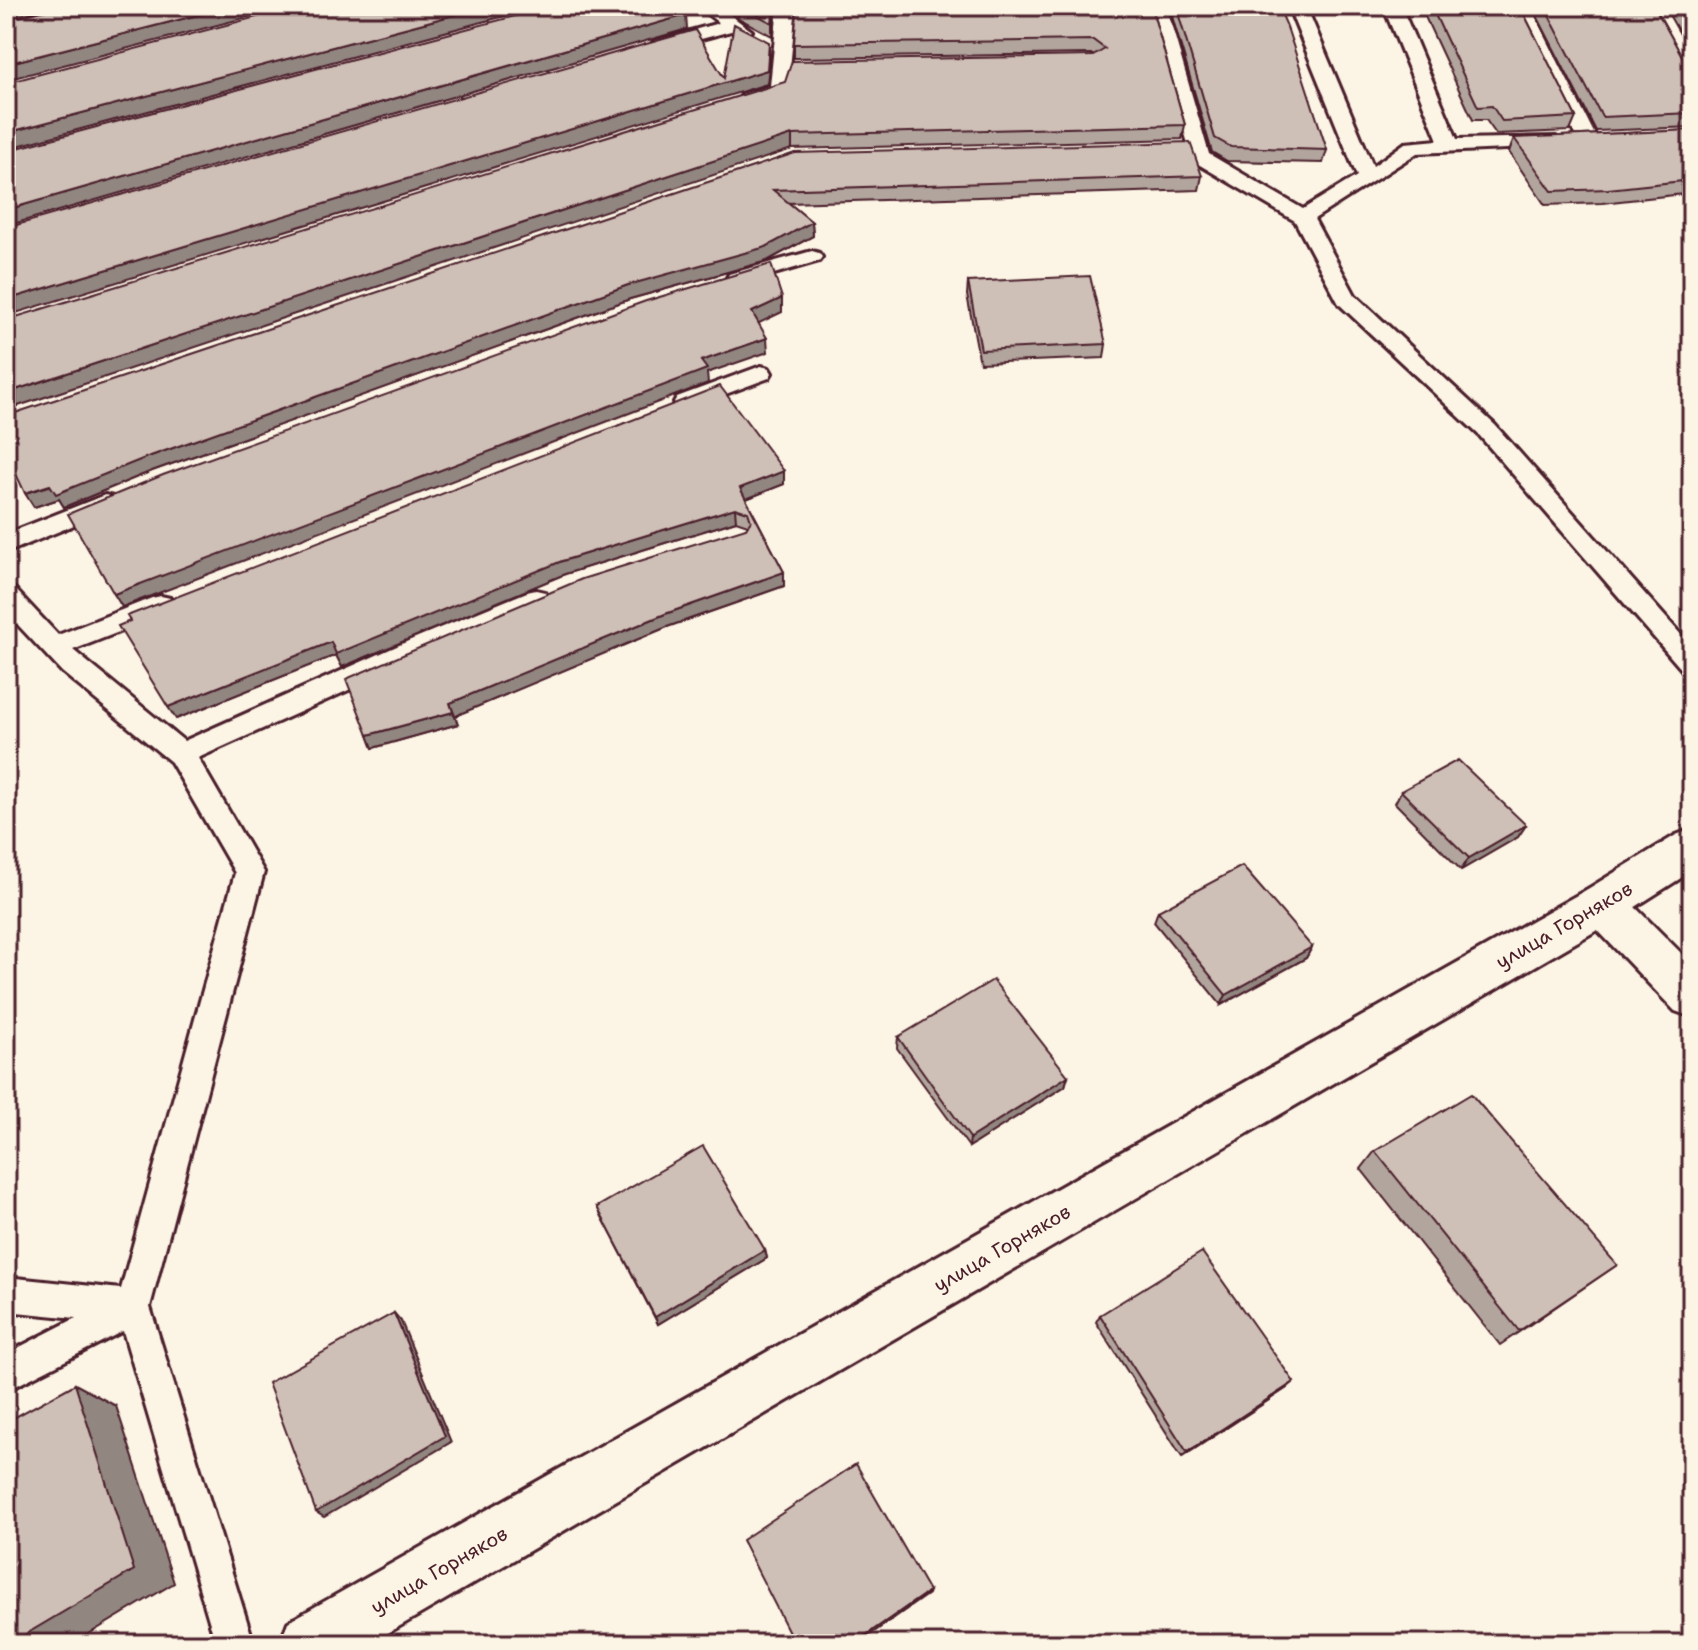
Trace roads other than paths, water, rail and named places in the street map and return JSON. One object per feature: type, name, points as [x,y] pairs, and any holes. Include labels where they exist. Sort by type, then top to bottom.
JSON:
[{"type":"street","name":"улица Горняков","points":[[310,1644],[1602,904],[1692,848]]},
{"type":"street","points":[[1602,904],[1692,996]]},
{"type":"lane","points":[[706,6],[778,54]]},
{"type":"lane","points":[[733,103],[779,89],[778,54],[787,6]]},
{"type":"lane","points":[[1157,6],[1189,147],[1200,157],[1303,217],[1346,299],[1487,430],[1692,664]]},
{"type":"lane","points":[[1297,6],[1368,178]]},
{"type":"lane","points":[[1392,6],[1450,145]]},
{"type":"lane","points":[[1303,217],[1412,147],[1594,139],[1521,6]]},
{"type":"lane","points":[[640,51],[731,25]]},
{"type":"lane","points":[[711,286],[812,257]]},
{"type":"lane","points":[[658,413],[761,373]]},
{"type":"lane","points":[[6,544],[133,492]]},
{"type":"lane","points":[[181,754],[424,645],[562,589]]},
{"type":"lane","points":[[54,647],[187,595]]},
{"type":"lane","points":[[6,596],[71,665],[181,754],[250,872],[133,1307],[235,1644]]},
{"type":"lane","points":[[6,1294],[133,1307]]},
{"type":"lane","points":[[6,1373],[133,1307]]}]
